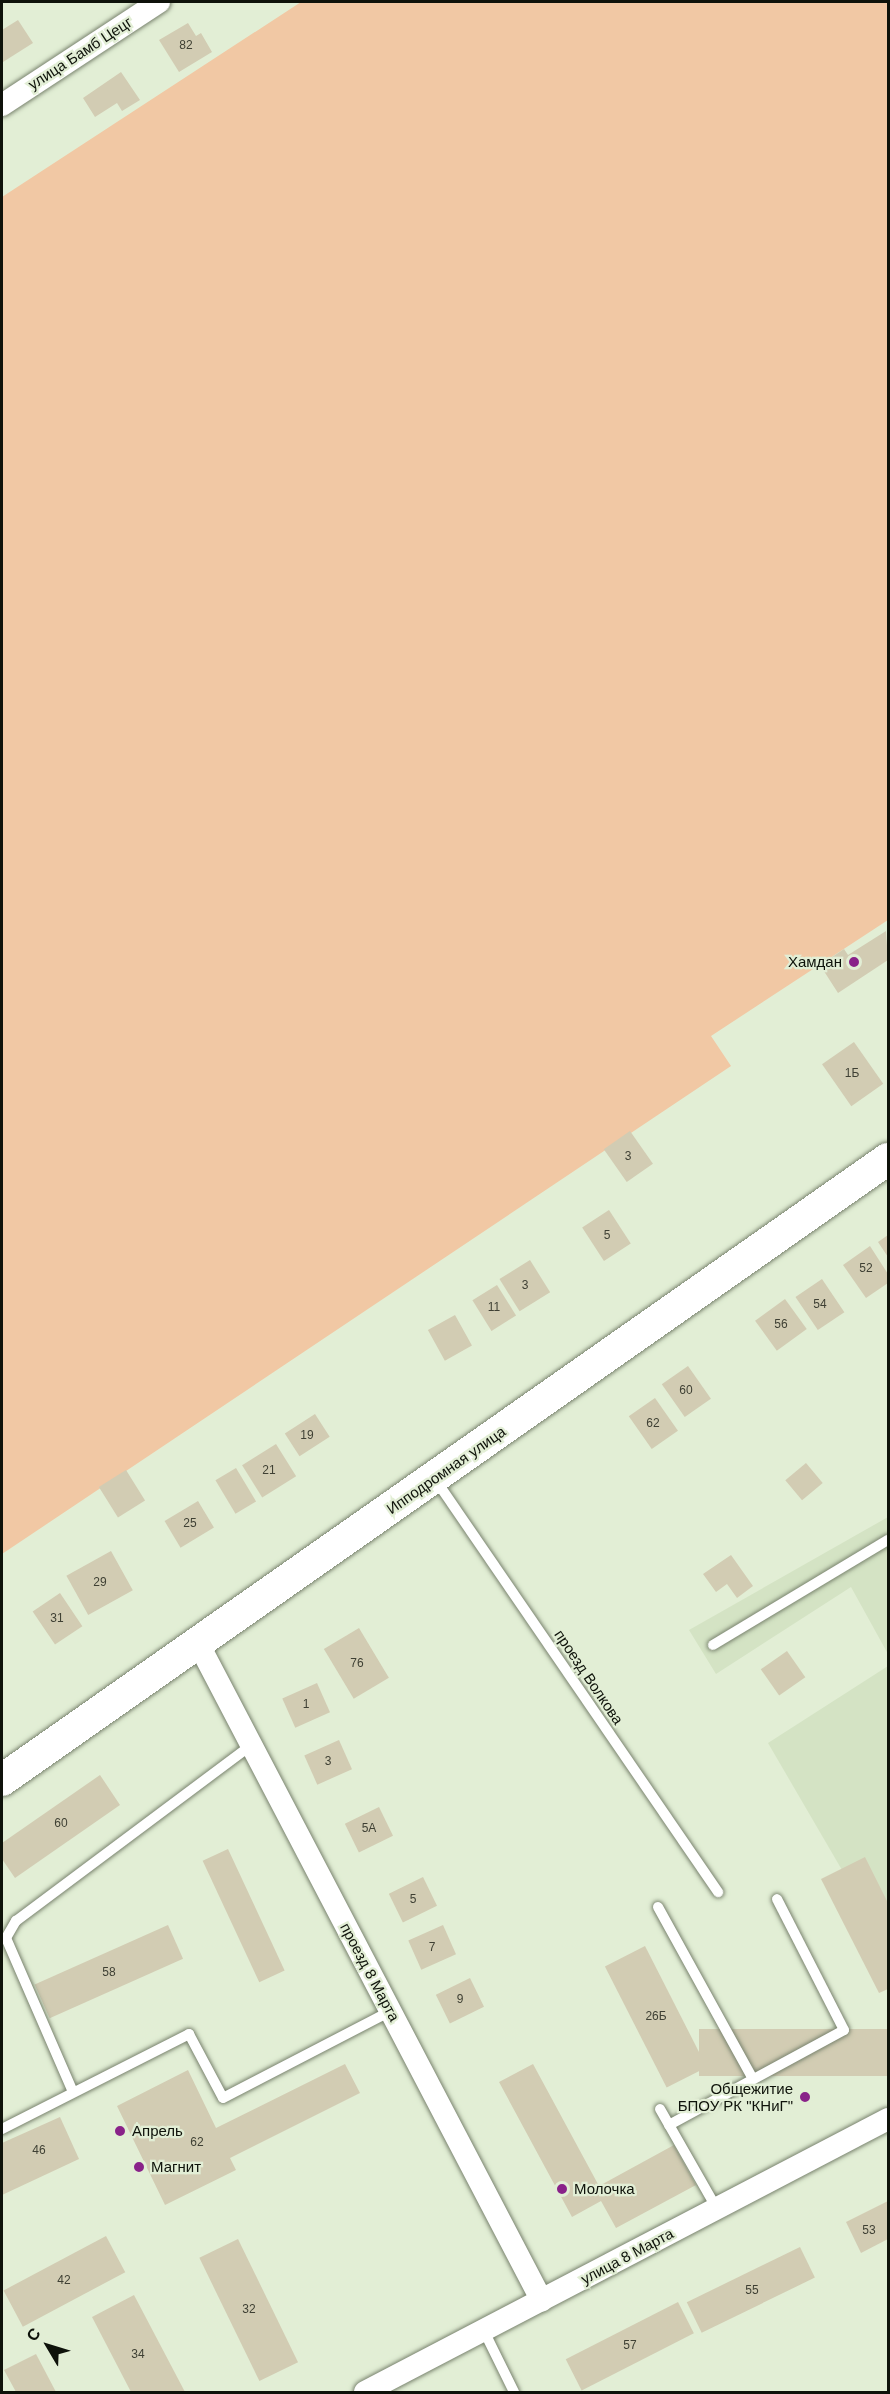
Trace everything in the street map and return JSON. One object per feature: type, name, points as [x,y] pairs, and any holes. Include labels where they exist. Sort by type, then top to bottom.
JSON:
[{"type":"main road","name":"Ипподромная улица","points":[[2,1780],[888,1159]]},
{"type":"street","name":"улица Бамб Цецг","points":[[2,105],[159,2]]},
{"type":"street","name":"проезд 8 Марта","points":[[198,1643],[542,2301]]},
{"type":"street","name":"улица 8 Марта","points":[[365,2392],[888,2119]]},
{"type":"lane","name":"проезд Волкова","points":[[434,1478],[718,1892]]},
{"type":"lane","points":[[713,1645],[888,1540]]},
{"type":"lane","points":[[73,2092],[6,1938],[16,1921],[252,1745]]},
{"type":"lane","points":[[669,2125],[844,2030],[777,1899]]},
{"type":"lane","points":[[658,1906],[753,2079]]},
{"type":"lane","points":[[2,2129],[189,2034],[223,2098],[391,2011]]},
{"type":"lane","points":[[660,2109],[717,2209]]},
{"type":"lane","points":[[484,2331],[514,2392]]},
{"type":"shaded area","points":[[301,2],[888,2],[888,920],[711,1036],[731,1066],[2,1554],[2,197]]},
{"type":"shaded area","points":[[888,1517],[888,1654],[851,1587],[716,1674],[689,1630]]},
{"type":"shaded area","points":[[888,1666],[888,1949],[768,1743]]},
{"type":"building","points":[[18,20],[33,43],[3,62],[2,30]]},
{"type":"building","points":[[188,23],[196,36],[201,33],[212,52],[179,72],[159,40]]},
{"type":"building","points":[[121,72],[140,100],[122,111],[117,103],[95,117],[83,98]]},
{"type":"building","name":"Хамдан","points":[[886,931],[888,960],[838,993],[820,965],[844,949],[848,955]]},
{"type":"building","points":[[854,1042],[883,1084],[851,1106],[822,1064]]},
{"type":"building","points":[[630,1131],[653,1164],[627,1182],[604,1149]]},
{"type":"building","points":[[609,1210],[631,1244],[604,1261],[582,1227]]},
{"type":"building","points":[[888,1235],[888,1257],[878,1242]]},
{"type":"building","points":[[870,1246],[888,1274],[888,1283],[866,1298],[843,1265]]},
{"type":"building","points":[[530,1260],[550,1292],[520,1311],[499,1279]]},
{"type":"building","points":[[822,1279],[844,1312],[818,1330],[795,1297]]},
{"type":"building","points":[[497,1285],[516,1316],[491,1331],[472,1300]]},
{"type":"building","points":[[785,1299],[807,1329],[777,1351],[755,1321]]},
{"type":"building","points":[[455,1315],[472,1346],[445,1361],[428,1330]]},
{"type":"building","points":[[688,1366],[711,1399],[685,1417],[662,1384]]},
{"type":"building","points":[[655,1398],[678,1431],[652,1449],[629,1416]]},
{"type":"building","points":[[315,1414],[330,1437],[300,1456],[285,1434]]},
{"type":"building","points":[[276,1444],[296,1476],[262,1497],[242,1465]]},
{"type":"building","points":[[806,1463],[823,1483],[802,1500],[785,1480]]},
{"type":"building","points":[[236,1468],[256,1501],[236,1514],[215,1480]]},
{"type":"building","points":[[126,1470],[145,1501],[118,1517],[99,1487]]},
{"type":"building","points":[[198,1501],[214,1528],[181,1548],[165,1521]]},
{"type":"building","points":[[111,1551],[133,1590],[88,1615],[66,1576]]},
{"type":"building","points":[[731,1555],[753,1586],[737,1598],[727,1584],[716,1592],[703,1574]]},
{"type":"building","points":[[60,1593],[82,1626],[55,1645],[33,1611]]},
{"type":"building","points":[[359,1628],[389,1678],[354,1699],[324,1649]]},
{"type":"building","points":[[787,1651],[805,1677],[779,1696],[761,1669]]},
{"type":"building","points":[[317,1683],[330,1712],[295,1728],[282,1698]]},
{"type":"building","points":[[339,1740],[352,1769],[317,1785],[304,1755]]},
{"type":"building","points":[[100,1775],[120,1805],[15,1878],[2,1859],[2,1843]]},
{"type":"building","points":[[379,1807],[393,1836],[359,1852],[345,1824]]},
{"type":"building","points":[[228,1849],[285,1970],[259,1982],[203,1861]]},
{"type":"building","points":[[865,1857],[888,1903],[888,1989],[879,1993],[821,1879]]},
{"type":"building","points":[[423,1877],[437,1906],[403,1922],[389,1894]]},
{"type":"building","points":[[168,1925],[183,1959],[50,2018],[35,1984]]},
{"type":"building","points":[[443,1925],[456,1954],[421,1970],[408,1940]]},
{"type":"building","points":[[645,1946],[707,2067],[667,2088],[605,1966]]},
{"type":"building","points":[[470,1978],[484,2007],[450,2023],[436,1995]]},
{"type":"building","points":[[699,2029],[888,2029],[888,2076],[699,2076]]},
{"type":"building","points":[[345,2064],[360,2093],[230,2158],[236,2170],[165,2205],[117,2106],[188,2070],[216,2128]]},
{"type":"building","points":[[533,2064],[599,2186],[674,2145],[696,2185],[616,2228],[601,2201],[572,2217],[499,2082]]},
{"type":"building","points":[[60,2117],[79,2159],[2,2195],[2,2143]]},
{"type":"building","points":[[888,2201],[888,2239],[861,2253],[846,2222]]},
{"type":"building","points":[[106,2236],[125,2272],[23,2327],[4,2290]]},
{"type":"building","points":[[238,2239],[298,2362],[259,2381],[199,2258]]},
{"type":"building","points":[[800,2247],[815,2278],[702,2333],[687,2302]]},
{"type":"building","points":[[134,2295],[185,2392],[131,2392],[92,2317]]},
{"type":"building","points":[[678,2302],[694,2333],[582,2390],[566,2359]]},
{"type":"building","points":[[36,2354],[56,2392],[16,2392],[4,2370]]},
{"type":"place","name":"Хамдан","points":[[854,962]]},
{"type":"place","name":"Общежитие БПОУ РК \"КНиГ\"","points":[[805,2097]]},
{"type":"place","name":"Апрель","points":[[120,2131]]},
{"type":"place","name":"Магнит","points":[[139,2167]]},
{"type":"place","name":"Молочка","points":[[562,2189]]}]
